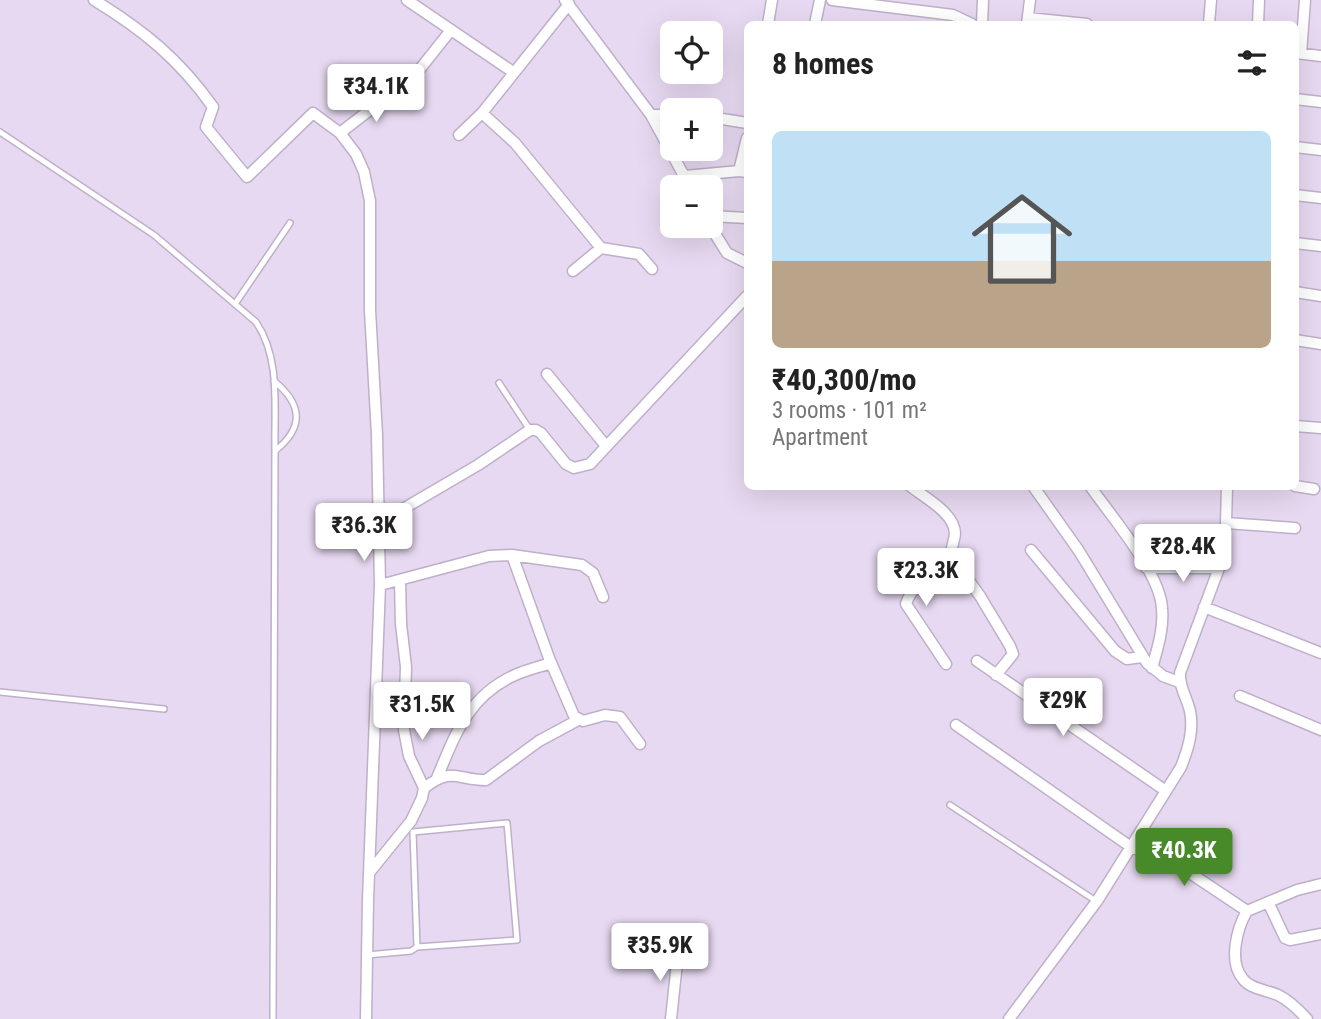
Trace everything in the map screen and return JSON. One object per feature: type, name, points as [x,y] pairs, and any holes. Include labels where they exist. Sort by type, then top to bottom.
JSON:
[{"type":"street","points":[[94,0],[125,19],[172,56],[212,107],[206,127],[247,177],[313,113],[340,132],[364,172],[370,201],[370,310],[377,435],[380,585],[366,1019]]},
{"type":"street","points":[[407,0],[513,72]]},
{"type":"street","points":[[768,21],[772,0]]},
{"type":"street","points":[[816,21],[820,0]]},
{"type":"street","points":[[832,0],[953,15],[966,21]]},
{"type":"street","points":[[982,21],[983,0]]},
{"type":"street","points":[[1028,21],[1030,0]]},
{"type":"street","points":[[1209,21],[1210,0]]},
{"type":"street","points":[[1258,21],[1259,0]]},
{"type":"street","points":[[1299,45],[1305,0]]},
{"type":"street","points":[[459,135],[482,113],[567,2],[652,115],[684,175]]},
{"type":"street","points":[[340,132],[398,90],[452,30]]},
{"type":"street","points":[[1299,53],[1321,56]]},
{"type":"street","points":[[1299,99],[1321,102]]},
{"type":"street","points":[[482,113],[515,143],[601,247],[639,254],[652,269]]},
{"type":"street","points":[[652,115],[660,115]]},
{"type":"street","points":[[723,119],[744,123]]},
{"type":"street","points":[[1299,147],[1321,150]]},
{"type":"street","points":[[700,175],[743,172]]},
{"type":"street","points":[[1299,195],[1321,198]]},
{"type":"street","points":[[723,217],[744,218]]},
{"type":"street","points":[[718,238],[727,253],[744,262]]},
{"type":"street","points":[[1299,243],[1321,246]]},
{"type":"street","points":[[573,271],[601,247]]},
{"type":"street","points":[[1299,293],[1321,296]]},
{"type":"street","points":[[379,523],[478,465],[530,430],[541,433],[566,464],[574,468],[590,464],[744,299]]},
{"type":"street","points":[[1299,341],[1321,344]]},
{"type":"street","points":[[547,374],[606,446]]},
{"type":"street","points":[[1299,426],[1321,428]]},
{"type":"street","points":[[1299,487],[1314,489]]},
{"type":"street","points":[[915,490],[936,505],[951,521],[955,531],[951,556],[914,589],[906,604],[946,664]]},
{"type":"street","points":[[1035,490],[1079,551],[1142,657],[1163,676],[1179,682]]},
{"type":"street","points":[[1093,490],[1153,578],[1163,607],[1152,668]]},
{"type":"street","points":[[1009,1019],[1097,901],[1181,767],[1188,750],[1191,731],[1190,712],[1179,682],[1180,673],[1219,568],[1226,523],[1227,490]]},
{"type":"street","points":[[1226,523],[1295,528]]},
{"type":"street","points":[[1031,550],[1115,651],[1127,659],[1142,657]]},
{"type":"street","points":[[380,585],[489,556],[512,555],[582,565],[593,573],[603,597]]},
{"type":"street","points":[[512,555],[551,663],[578,720]]},
{"type":"street","points":[[951,556],[980,596],[1010,646],[1013,654],[996,675]]},
{"type":"street","points":[[1146,568],[1219,568]]},
{"type":"street","points":[[369,873],[411,821],[424,788],[409,756],[404,730],[406,667],[400,580]]},
{"type":"street","points":[[1204,607],[1321,653]]},
{"type":"street","points":[[978,661],[1166,791]]},
{"type":"street","points":[[437,778],[460,724],[486,693],[514,676],[551,663]]},
{"type":"street","points":[[1240,696],[1321,730]]},
{"type":"street","points":[[424,788],[437,778],[449,774],[486,780],[539,741],[578,720],[612,714],[620,717],[640,744]]},
{"type":"street","points":[[956,725],[1131,847],[1175,863],[1247,911]]},
{"type":"street","points":[[1307,1019],[1291,1002],[1243,980],[1238,971],[1236,956],[1237,932],[1247,911],[1297,890],[1321,884]]},
{"type":"street","points":[[1268,902],[1285,938],[1290,940],[1321,933]]},
{"type":"street","points":[[671,1019],[678,953]]},
{"type":"lane","points":[[0,132],[154,235],[256,322],[264,334],[272,356],[275,451],[273,1019]]},
{"type":"lane","points":[[235,303],[290,223]]},
{"type":"lane","points":[[274,381],[288,393],[295,404],[295,428],[290,439],[275,451]]},
{"type":"lane","points":[[499,383],[530,430]]},
{"type":"lane","points":[[0,692],[164,709]]},
{"type":"lane","points":[[950,805],[1097,901]]},
{"type":"lane","points":[[368,955],[411,951],[417,947],[517,940],[507,823],[413,832],[417,947]]}]
